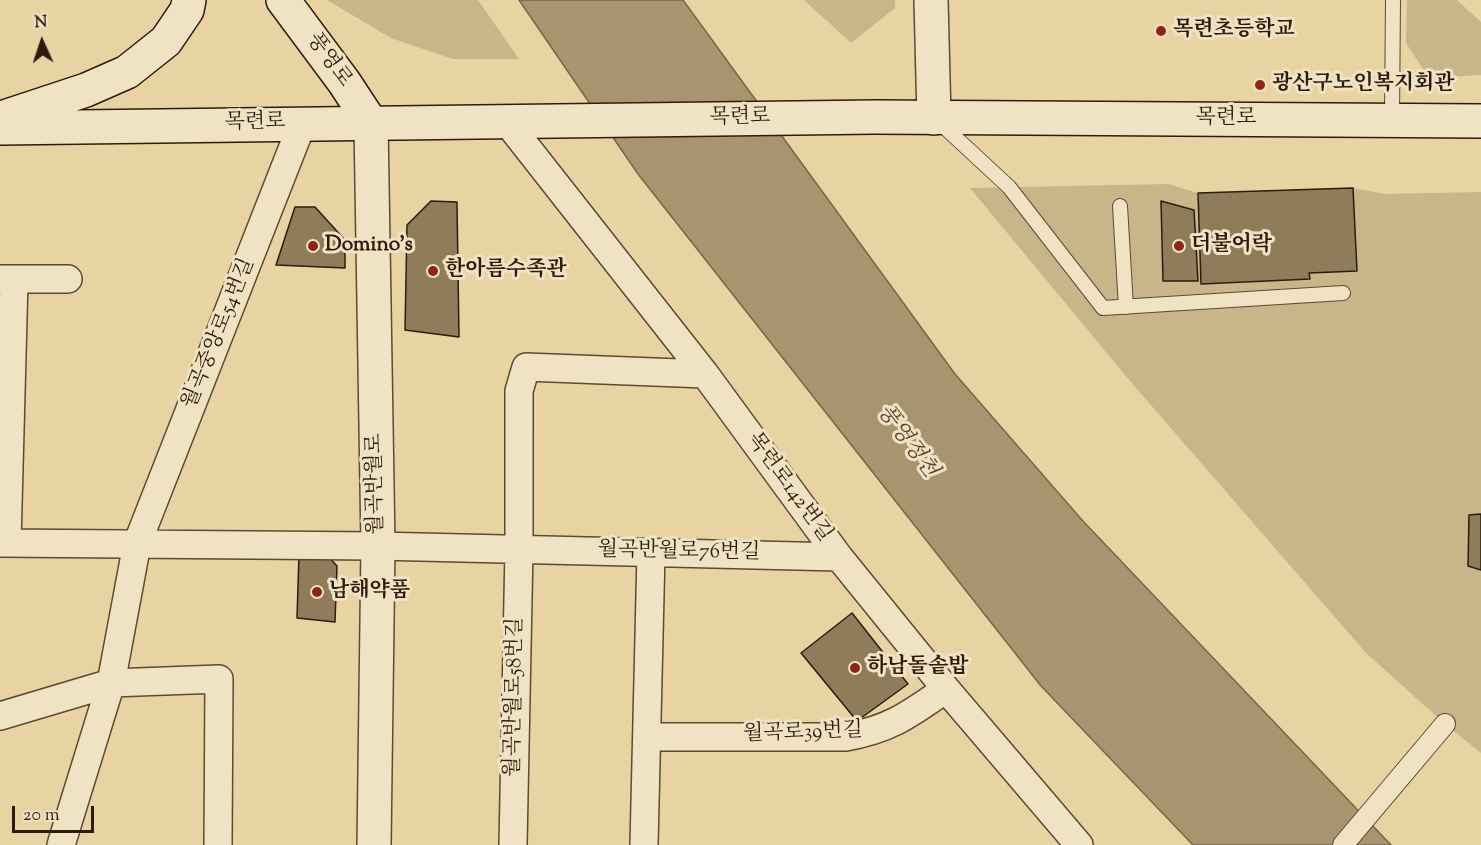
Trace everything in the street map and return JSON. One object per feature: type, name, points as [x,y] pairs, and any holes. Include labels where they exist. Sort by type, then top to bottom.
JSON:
[{"type":"main road","points":[[0,118],[86,90],[127,72],[166,41],[187,10],[189,0]]},
{"type":"main road","name":"풍영로","points":[[283,0],[344,81],[371,123]]},
{"type":"main road","points":[[931,0],[934,117]]},
{"type":"main road","name":"목련로","points":[[0,128],[875,117],[1481,121]]},
{"type":"main road","name":"월곡반월로","points":[[371,123],[378,546],[374,845]]},
{"type":"street","name":"목련로142번길","points":[[523,122],[839,557],[946,689],[1079,845]]},
{"type":"street","name":"월곡중앙로54번길","points":[[61,845],[111,683],[137,544],[302,124]]},
{"type":"street","points":[[68,279],[7,279],[4,543],[378,546]]},
{"type":"street","points":[[519,549],[519,391],[526,367],[705,374]]},
{"type":"street","name":"월곡반월로76번길","points":[[378,546],[839,557]]},
{"type":"street","name":"월곡반월로58번길","points":[[513,845],[519,549]]},
{"type":"street","points":[[644,845],[651,552]]},
{"type":"street","points":[[0,716],[111,683],[219,679],[218,845]]},
{"type":"street","name":"월곡로39번길","points":[[647,737],[846,737],[889,726],[946,689]]},
{"type":"street","points":[[1343,845],[1445,724]]},
{"type":"lane","points":[[1392,119],[1393,0]]},
{"type":"lane","points":[[934,117],[1009,187],[1103,308],[1343,293]]},
{"type":"lane","points":[[1120,206],[1126,307]]},
{"type":"shaded area","points":[[327,0],[478,0],[519,59],[453,59],[391,38]]},
{"type":"shaded area","points":[[804,0],[895,0],[895,8],[851,43]]},
{"type":"shaded area","points":[[1407,0],[1457,0],[1481,22],[1481,75],[1429,78],[1406,43]]},
{"type":"shaded area","points":[[1168,184],[1198,193],[1353,188],[1385,194],[1481,192],[1481,753],[1366,653],[1130,381],[970,188]]},
{"type":"water","name":"풍영정천","points":[[519,0],[683,0],[955,374],[1082,520],[1391,845],[1193,845],[1041,686],[638,174]]},
{"type":"building","points":[[1353,188],[1357,271],[1309,273],[1310,279],[1201,284],[1198,193]]},
{"type":"building","points":[[431,201],[457,202],[459,337],[405,330],[407,225]]},
{"type":"building","name":"더불어락","points":[[1161,201],[1194,210],[1198,281],[1163,281]]},
{"type":"building","points":[[295,207],[315,207],[345,240],[345,268],[276,265]]},
{"type":"building","points":[[1481,514],[1481,570],[1468,566],[1469,515]]},
{"type":"building","name":"남해약품","points":[[299,554],[326,554],[337,566],[335,622],[297,618]]},
{"type":"building","name":"하남돌솥밥","points":[[852,613],[908,684],[857,721],[801,653]]},
{"type":"place","name":"목련초등학교","points":[[1161,31]]},
{"type":"place","name":"광산구노인복지회관","points":[[1260,85]]},
{"type":"place","name":"Domino's","points":[[313,246]]},
{"type":"place","name":"더불어락","points":[[1179,246]]},
{"type":"place","name":"한아름수족관","points":[[433,271]]},
{"type":"place","name":"남해약품","points":[[317,592]]},
{"type":"place","name":"하남돌솥밥","points":[[855,668]]}]
